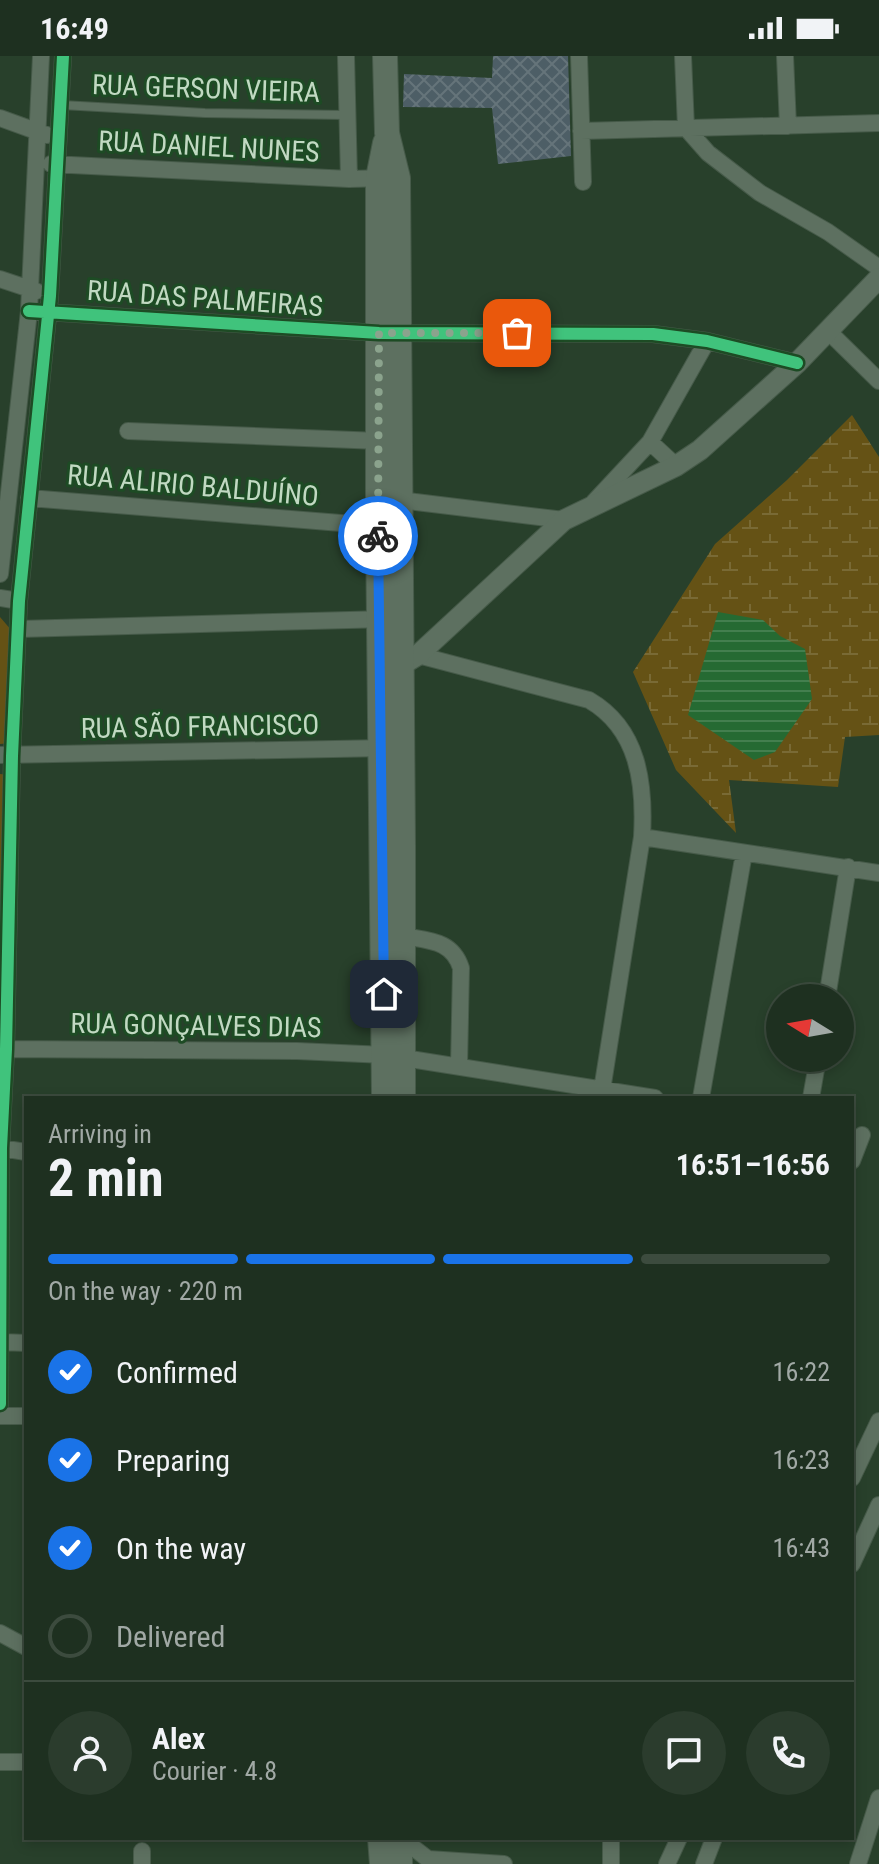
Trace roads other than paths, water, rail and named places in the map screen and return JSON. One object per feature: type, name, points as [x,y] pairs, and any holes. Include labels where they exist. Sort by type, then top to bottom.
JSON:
[{"type":"main road","points":[[385,56],[390,620],[400,666],[390,748],[394,1056],[403,1096]]},
{"type":"main road","points":[[388,333],[379,441],[390,511]]},
{"type":"main road","points":[[384,1096],[394,1056],[403,936],[390,748]]},
{"type":"main road","points":[[380,1840],[382,1864]]},
{"type":"main road","points":[[400,1864],[401,1840]]},
{"type":"street","points":[[0,574],[29,311],[41,56]]},
{"type":"street","points":[[0,1404],[0,1148],[6,1049],[6,756],[49,304],[63,56]]},
{"type":"street","points":[[346,56],[349,179]]},
{"type":"street","points":[[579,56],[583,182]]},
{"type":"street","points":[[683,56],[686,128],[708,153],[760,193],[828,232],[879,268]]},
{"type":"street","points":[[785,56],[788,126]]},
{"type":"street","points":[[0,118],[60,140]]},
{"type":"street","points":[[581,131],[879,123]]},
{"type":"street","name":"RUA DANIEL NUNES","points":[[38,163],[349,179],[388,178]]},
{"type":"street","points":[[400,666],[564,520],[676,466],[700,450],[797,363],[879,278]]},
{"type":"street","points":[[0,279],[29,289],[49,304]]},
{"type":"street","name":"RUA DAS PALMEIRAS","points":[[29,311],[49,304],[388,333],[638,333],[707,341],[797,363]]},
{"type":"street","points":[[828,331],[879,381]]},
{"type":"street","points":[[587,509],[650,442],[707,341]]},
{"type":"street","points":[[0,413],[19,415]]},
{"type":"street","points":[[128,431],[379,441]]},
{"type":"street","points":[[15,439],[34,442]]},
{"type":"street","points":[[650,442],[676,466]]},
{"type":"street","name":"RUA ALIRIO BALDUÍNO","points":[[29,498],[564,520]]},
{"type":"street","points":[[0,598],[19,601]]},
{"type":"street","points":[[19,629],[390,620]]},
{"type":"street","points":[[400,666],[589,700],[607,712],[634,751],[642,777],[642,837],[602,1090]]},
{"type":"street","name":"RUA SÃO FRANCISCO","points":[[6,756],[390,748]]},
{"type":"street","points":[[642,837],[879,873]]},
{"type":"street","points":[[701,1096],[744,853]]},
{"type":"street","points":[[829,984],[848,867]]},
{"type":"street","points":[[403,936],[441,944],[452,949],[457,957],[461,968],[459,1067]]},
{"type":"street","name":"RUA GONÇALVES DIAS","points":[[6,1049],[297,1051],[394,1056],[642,1096]]},
{"type":"street","points":[[811,1096],[816,1072]]},
{"type":"street","points":[[857,1134],[879,1138]]},
{"type":"street","points":[[0,1148],[24,1152]]},
{"type":"street","points":[[1,1337],[24,1343]]},
{"type":"street","points":[[0,1416],[24,1416]]},
{"type":"street","points":[[854,1474],[879,1421]]},
{"type":"street","points":[[854,1560],[879,1505]]},
{"type":"street","points":[[0,1633],[24,1646]]},
{"type":"street","points":[[0,1762],[24,1762]]},
{"type":"street","points":[[858,1864],[879,1798]]},
{"type":"street","points":[[404,1840],[428,1859],[504,1864]]},
{"type":"street","points":[[611,1840],[611,1864]]},
{"type":"street","points":[[667,1864],[678,1840]]},
{"type":"street","points":[[704,1864],[713,1840]]},
{"type":"lane","name":"RUA GERSON VIEIRA","points":[[62,105],[205,113],[348,115]]}]
